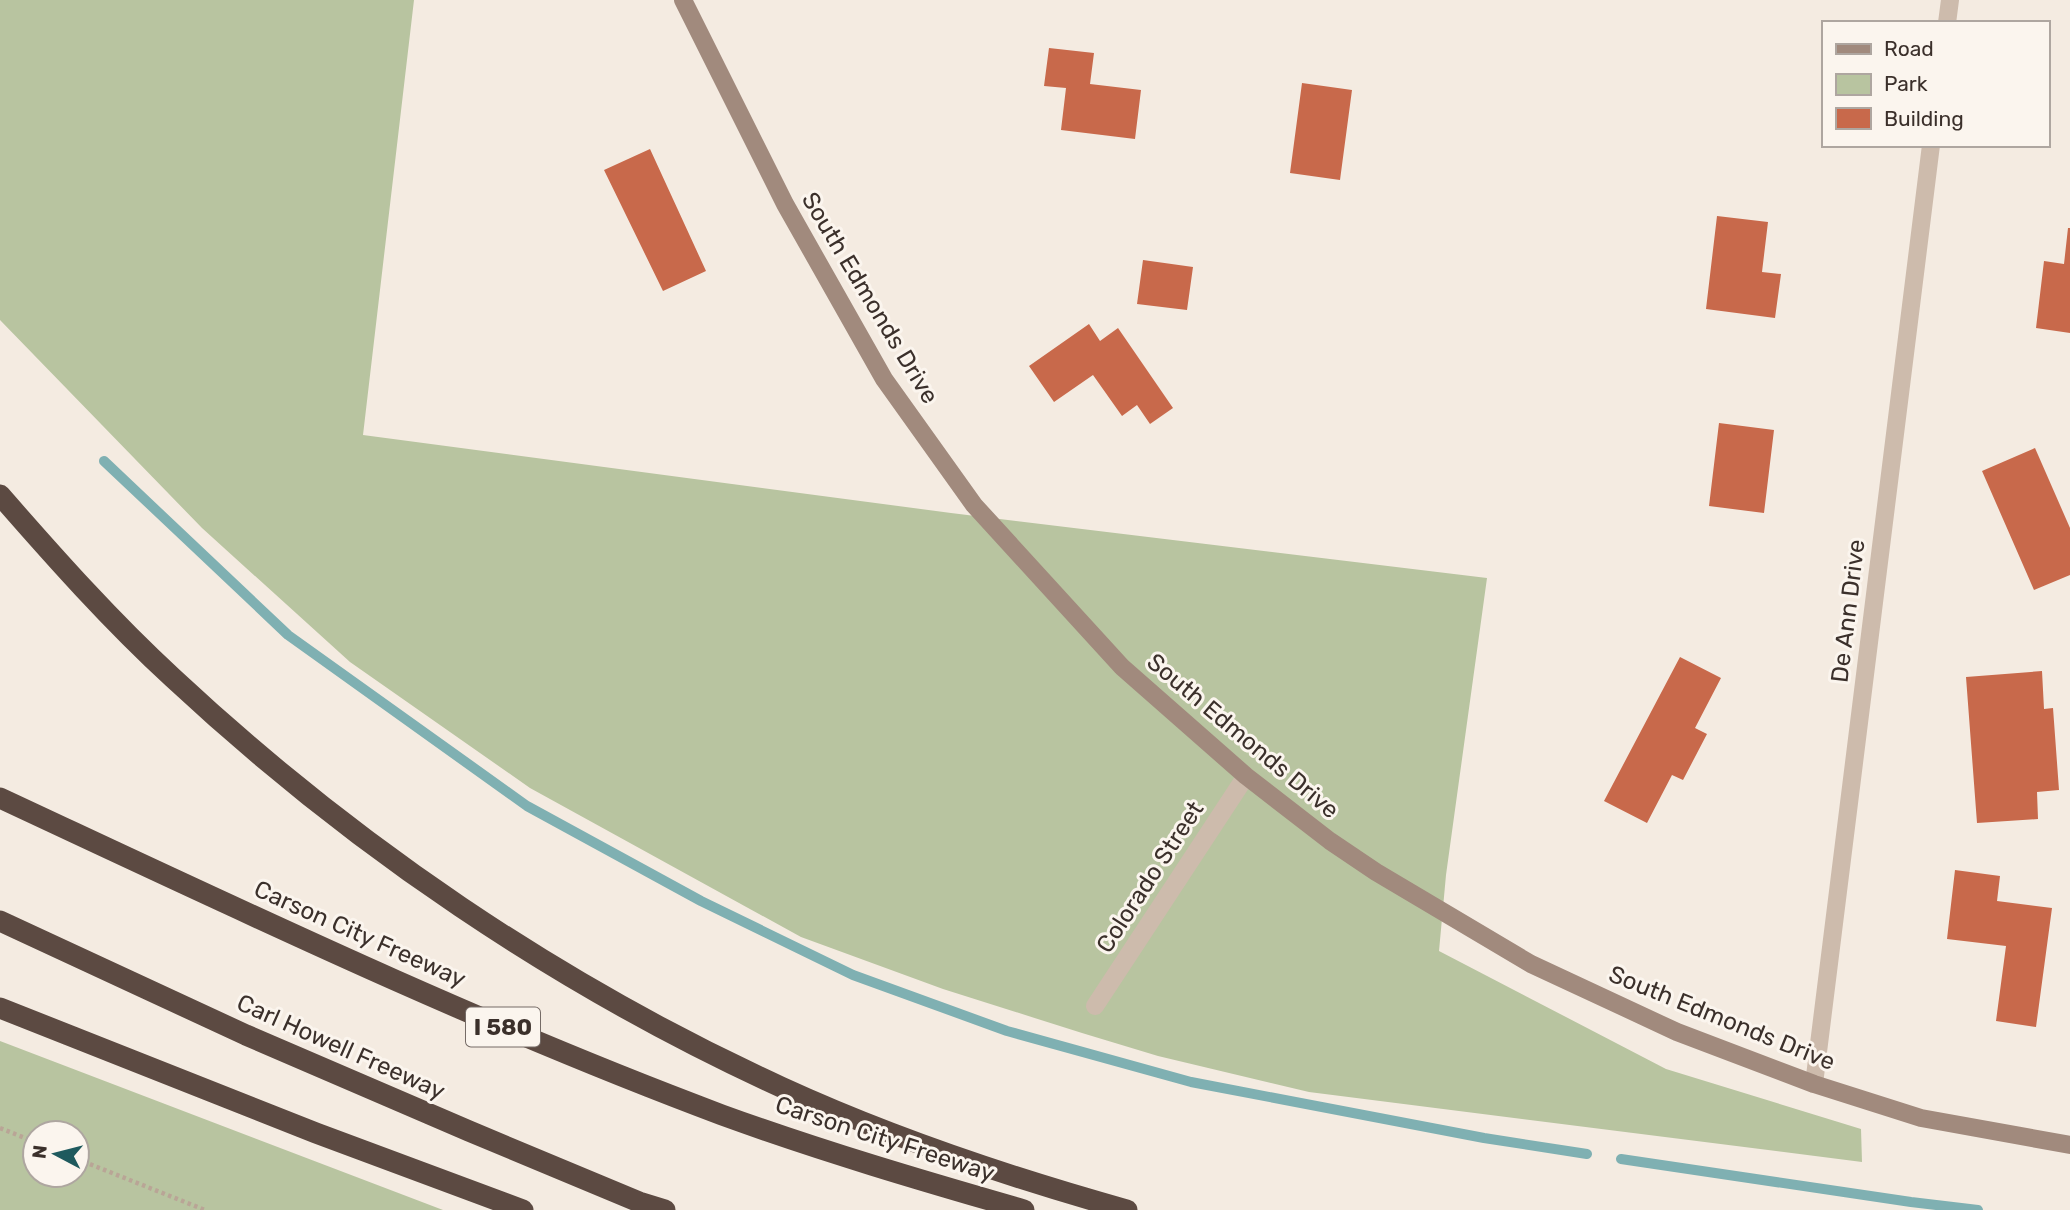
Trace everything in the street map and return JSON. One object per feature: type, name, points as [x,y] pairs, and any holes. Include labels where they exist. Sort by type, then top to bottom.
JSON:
[{"type":"highway","points":[[0,495],[93,598],[170,676],[227,727],[377,848],[517,943],[636,1014],[782,1087],[958,1157],[1127,1210]]},
{"type":"highway","name":"Carson City Freeway","points":[[0,799],[332,952],[535,1040],[723,1115],[897,1174],[1024,1210]]},
{"type":"highway","name":"Carl Howell Freeway","points":[[0,921],[258,1040],[639,1202],[665,1210]]},
{"type":"highway","points":[[0,1008],[316,1133],[523,1210]]},
{"type":"street","name":"South Edmonds Drive","points":[[683,0],[785,204],[884,379],[974,505],[1122,667],[1246,775],[1330,841],[1376,872],[1531,964],[1677,1032],[1814,1084],[1921,1118],[2070,1144]]},
{"type":"street","points":[[1947,21],[1950,0]]},
{"type":"street","name":"De Ann Drive","points":[[1814,1084],[1931,147]]},
{"type":"street","name":"Colorado Street","points":[[1095,1006],[1246,775]]},
{"type":"path","points":[[0,1128],[21,1136]]},
{"type":"path","points":[[91,1165],[205,1210]]},
{"type":"green space","points":[[0,0],[414,0],[363,435],[951,513],[1487,578],[1446,875],[1439,951],[1666,1069],[1861,1129],[1862,1162],[1309,1092],[1158,1056],[943,989],[801,937],[530,788],[350,662],[202,528],[0,320]]},
{"type":"green space","points":[[0,1041],[443,1210],[0,1210]]},
{"type":"building","points":[[1049,48],[1094,53],[1090,84],[1141,90],[1135,139],[1061,130],[1066,88],[1044,86]]},
{"type":"building","points":[[1302,83],[1352,90],[1340,180],[1290,173]]},
{"type":"building","points":[[650,149],[706,271],[663,291],[604,170]]},
{"type":"building","points":[[1717,216],[1768,222],[1762,272],[1781,274],[1775,318],[1706,309]]},
{"type":"building","points":[[2068,228],[2070,333],[2036,328],[2044,261],[2064,264]]},
{"type":"building","points":[[1143,260],[1193,267],[1187,310],[1137,304]]},
{"type":"building","points":[[1089,324],[1100,341],[1118,328],[1173,408],[1150,424],[1137,405],[1122,416],[1093,375],[1054,402],[1029,366]]},
{"type":"building","points":[[1719,423],[1774,430],[1764,513],[1709,506]]},
{"type":"building","points":[[2035,448],[2070,528],[2070,575],[2034,590],[1982,471]]},
{"type":"building","points":[[1680,657],[1721,678],[1695,728],[1707,734],[1683,780],[1672,775],[1647,823],[1604,801]]},
{"type":"building","points":[[2042,671],[2044,709],[2053,708],[2059,790],[2037,792],[2038,819],[1977,823],[1966,677]]},
{"type":"building","points":[[1955,870],[2000,876],[1997,901],[2052,908],[2036,1027],[1996,1021],[2006,946],[1947,939]]},
{"type":"waterway","points":[[104,461],[288,635],[527,806],[701,901],[853,975],[1007,1031],[1191,1082],[1484,1138],[1587,1154]]},
{"type":"waterway","points":[[1621,1159],[1978,1210]]}]
